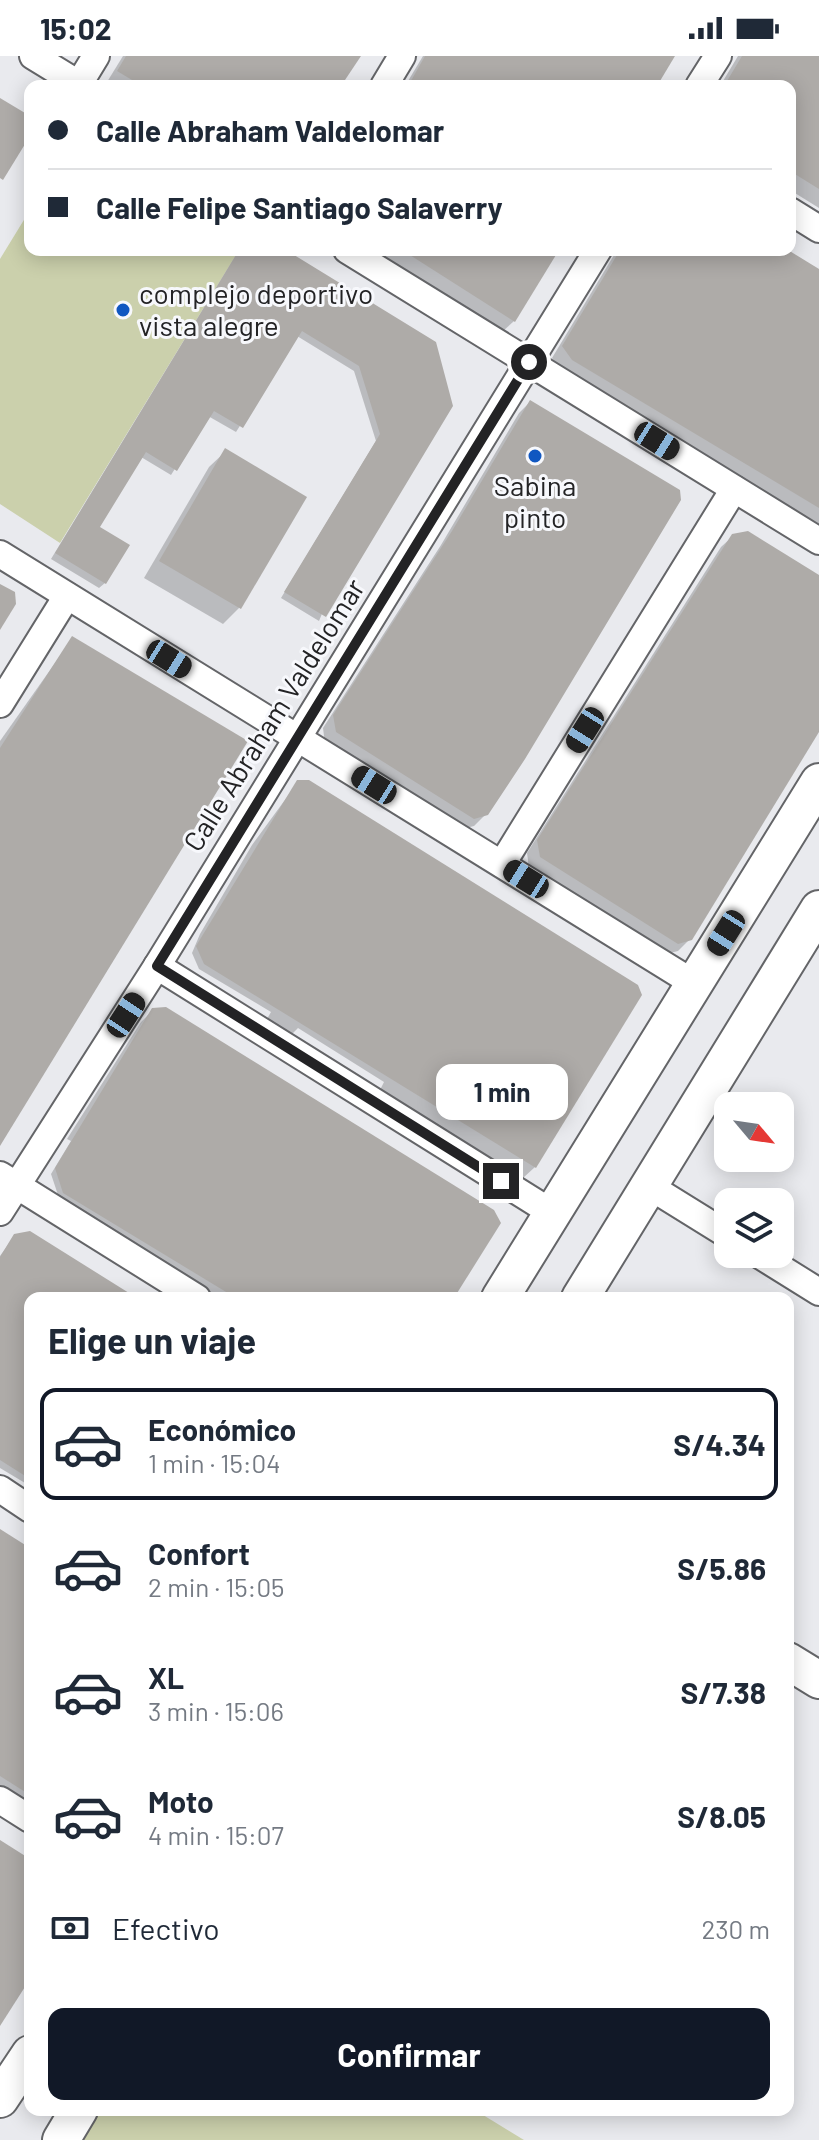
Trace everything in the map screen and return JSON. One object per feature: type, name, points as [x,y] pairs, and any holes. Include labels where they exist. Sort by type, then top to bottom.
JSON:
[{"type":"street","points":[[33,56],[73,80]]},
{"type":"street","points":[[84,80],[96,56]]},
{"type":"street","points":[[388,80],[402,56]]},
{"type":"street","points":[[703,80],[718,56]]},
{"type":"street","points":[[796,215],[819,229]]},
{"type":"street","points":[[357,256],[819,541]]},
{"type":"street","name":"Calle Abraham Valdelomar","points":[[0,1212],[8,1180],[157,966],[594,256]]},
{"type":"street","points":[[502,864],[734,489]]},
{"type":"street","points":[[0,554],[695,984]]},
{"type":"street","points":[[0,704],[67,596]]},
{"type":"street","points":[[504,1292],[819,782]]},
{"type":"street","points":[[584,1292],[818,911]]},
{"type":"street","points":[[157,966],[554,1214]]},
{"type":"street","points":[[8,1180],[187,1292]]},
{"type":"street","points":[[649,1186],[714,1226]]},
{"type":"street","points":[[780,1268],[819,1292]]},
{"type":"street","points":[[0,1489],[24,1505]]},
{"type":"street","points":[[794,1665],[819,1680]]},
{"type":"street","points":[[0,1800],[24,1815]]},
{"type":"street","points":[[0,2099],[24,2063]]},
{"type":"street","points":[[61,2140],[75,2116]]},
{"type":"green space","points":[[24,220],[24,256],[235,256],[60,543],[0,504],[0,259]]},
{"type":"green space","points":[[87,2116],[485,2116],[524,2140],[72,2140]]},
{"type":"building","points":[[126,56],[361,56],[345,80],[132,80],[117,71]]},
{"type":"building","points":[[425,56],[675,56],[661,80],[411,80]]},
{"type":"building","points":[[742,56],[819,56],[819,189],[796,175],[796,80],[728,80]]},
{"type":"building","points":[[0,98],[24,112],[24,146],[3,180],[0,178]]},
{"type":"building","points":[[796,255],[819,269],[819,508],[572,360],[562,346],[616,256]]},
{"type":"building","points":[[235,256],[296,256],[436,342],[453,406],[326,617],[284,592],[380,434],[359,366],[302,331],[243,428],[214,411],[177,471],[146,452],[100,527],[130,545],[106,584],[55,553]]},
{"type":"building","points":[[411,256],[555,256],[515,322]]},
{"type":"building","points":[[530,400],[680,490],[681,500],[525,759],[488,815],[474,819],[336,732],[333,715],[452,531]]},
{"type":"building","points":[[225,448],[307,497],[241,609],[159,561]]},
{"type":"building","points":[[748,531],[819,575],[819,732],[692,940],[678,944],[540,857],[537,840],[732,534]]},
{"type":"building","points":[[0,584],[15,592],[16,604],[0,630]]},
{"type":"building","points":[[72,636],[248,741],[0,1146],[0,748]]},
{"type":"building","points":[[297,780],[309,780],[638,985],[642,995],[536,1168],[204,964],[196,946]]},
{"type":"building","points":[[166,1007],[494,1210],[501,1223],[458,1292],[226,1292],[63,1193],[55,1168],[152,1008]]},
{"type":"building","points":[[30,1231],[127,1292],[24,1292],[24,1475],[0,1460],[0,1257],[14,1234]]},
{"type":"building","points":[[0,1529],[24,1544],[24,1791],[0,1776]]},
{"type":"building","points":[[0,1840],[24,1855],[24,1988],[0,2026]]},
{"type":"place","name":"complejo deportivo vista alegre","points":[[123,310]]},
{"type":"place","name":"Sabina pinto","points":[[535,456]]},
{"type":"route","points":[[501,1181],[157,966],[529,362]]}]
